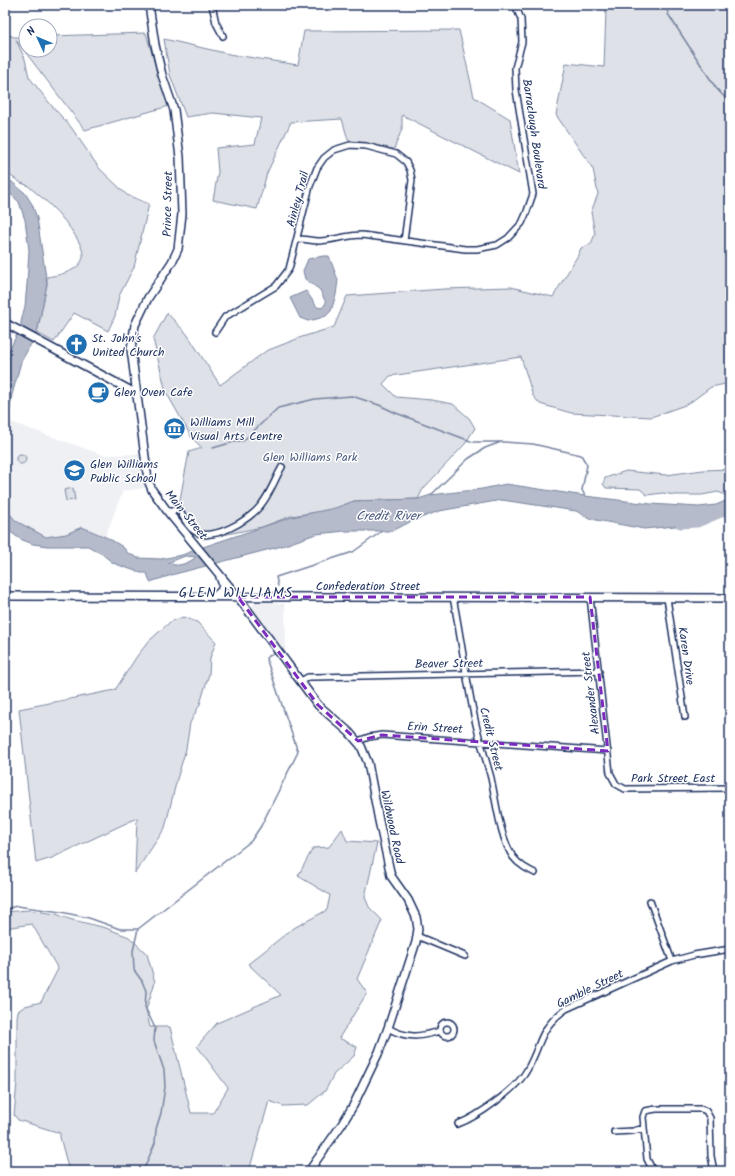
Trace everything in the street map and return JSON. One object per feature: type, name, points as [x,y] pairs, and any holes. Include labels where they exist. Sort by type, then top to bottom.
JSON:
[{"type":"street","name":"Prince Street","points":[[136,394],[131,349],[135,325],[148,298],[172,262],[178,248],[182,214],[180,157],[174,110],[162,75],[155,45],[149,5]]},
{"type":"street","points":[[212,5],[216,23],[223,36]]},
{"type":"street","name":"Barraclough Boulevard","points":[[298,238],[320,241],[352,235],[362,235],[465,250],[497,245],[516,230],[526,214],[532,194],[516,90],[516,68],[522,42],[520,19],[515,5]]},
{"type":"street","name":"Ainley Trail","points":[[215,332],[225,317],[276,286],[288,269],[298,238],[310,186],[317,168],[324,158],[334,150],[350,145],[366,146],[396,154],[406,162],[410,170],[412,180],[404,241]]},
{"type":"street","points":[[5,323],[136,394]]},
{"type":"street","name":"Main Street","points":[[136,394],[148,480],[152,490],[168,512],[238,597]]},
{"type":"street","points":[[168,512],[179,509],[186,523],[194,531],[203,534],[227,530],[254,514],[262,504],[282,467]]},
{"type":"street","points":[[215,569],[223,585],[221,591],[215,596]]},
{"type":"street","name":"Confederation Street","points":[[5,596],[730,598]]},
{"type":"street","name":"Wildwood Road","points":[[238,597],[318,705],[358,741],[368,763],[391,876],[408,900],[416,916],[418,929],[388,1028],[379,1052],[353,1106],[309,1171]]},
{"type":"street","name":"Credit Street","points":[[453,597],[475,722],[485,754],[500,820],[509,849],[513,856],[522,866],[535,873]]},
{"type":"street","name":"Alexander Street","points":[[590,597],[610,773],[616,784]]},
{"type":"street","name":"Karen Drive","points":[[667,598],[684,717]]},
{"type":"street","name":"Beaver Street","points":[[301,681],[308,677],[599,671]]},
{"type":"street","name":"Erin Street","points":[[358,741],[369,737],[382,735],[608,751]]},
{"type":"street","name":"Park Street East","points":[[616,784],[622,788],[630,790],[730,788]]},
{"type":"street","points":[[650,901],[672,961]]},
{"type":"street","points":[[417,936],[465,956]]},
{"type":"street","name":"Gamble Street","points":[[458,1124],[476,1116],[518,1082],[529,1066],[542,1034],[559,1014],[581,1002],[672,961],[694,954],[730,949]]},
{"type":"street","points":[[388,1028],[398,1034],[409,1036],[426,1035],[440,1031]]},
{"type":"street","points":[[653,1171],[647,1159],[643,1117],[645,1111],[656,1109],[700,1109],[706,1111],[710,1118],[711,1156],[714,1171]]},
{"type":"street","points":[[614,1132],[644,1128]]},
{"type":"highlighted area","points":[[238,597],[590,597],[608,751],[382,735],[358,741],[318,705]]},
{"type":"shaded area","name":"Glen Williams Public School","points":[[8,421],[103,455],[139,454],[145,488],[123,491],[105,537],[82,527],[66,534],[46,537],[28,529],[16,521],[5,508],[5,442]]},
{"type":"shaded area","points":[[256,601],[285,604],[286,654],[251,608]]},
{"type":"green space","name":"Glen Williams Park","points":[[589,5],[730,5],[730,383],[711,387],[688,404],[651,417],[571,413],[540,404],[533,396],[521,357],[390,376],[383,384],[396,397],[432,400],[453,404],[469,418],[475,428],[465,444],[423,489],[418,499],[354,501],[332,510],[291,516],[262,527],[203,539],[177,515],[189,452],[202,448],[192,438],[166,392],[153,339],[167,313],[187,334],[220,385],[266,351],[302,337],[334,327],[347,296],[444,289],[511,287],[553,297],[581,248],[591,244],[595,234],[591,212],[598,194],[593,169],[556,115],[566,63],[604,67],[606,9]]},
{"type":"green space","points":[[459,30],[474,97],[510,119],[519,174],[402,115],[402,129],[394,149],[348,140],[342,119],[291,122],[267,173],[257,209],[213,200],[218,172],[216,148],[255,144],[261,118],[213,113],[186,117],[170,75],[164,39],[229,54],[298,65],[304,31]]},
{"type":"green space","points":[[5,33],[18,37],[18,43],[16,40],[18,44],[18,58],[25,58],[29,77],[71,127],[99,168],[127,195],[149,204],[134,267],[119,296],[115,316],[108,331],[74,313],[54,342],[37,333],[47,284],[47,277],[68,272],[78,266],[83,257],[83,252],[73,232],[52,207],[27,185],[21,183],[5,172]]},
{"type":"green space","points":[[146,33],[169,106],[85,130],[30,58],[58,58],[58,36]]},
{"type":"green space","points":[[21,454],[26,459],[21,464],[16,459]]},
{"type":"green space","points":[[730,469],[730,497],[718,492],[702,495],[675,495],[663,493],[647,495],[640,489],[606,488],[603,484],[605,478],[626,471],[666,475],[703,470]]},
{"type":"green space","points":[[73,488],[75,500],[66,501],[64,490]]},
{"type":"green space","points":[[183,617],[197,622],[216,642],[210,658],[209,674],[200,704],[190,723],[186,749],[165,828],[135,873],[137,818],[52,858],[36,863],[19,709],[115,690],[137,656],[149,641],[170,622]]},
{"type":"green space","points":[[342,829],[347,841],[377,843],[365,897],[369,907],[382,920],[357,979],[367,993],[339,1038],[357,1047],[354,1056],[334,1074],[325,1091],[308,1105],[283,1106],[269,1101],[249,1171],[69,1171],[60,1133],[18,1120],[14,1115],[17,1082],[18,1011],[25,1006],[41,1002],[58,969],[32,924],[5,928],[5,912],[28,910],[56,914],[69,919],[106,928],[129,937],[147,954],[155,982],[146,1010],[150,1027],[170,1027],[191,1113],[213,1113],[228,1088],[197,1046],[217,1023],[281,995],[248,964],[292,929],[327,910],[330,895],[298,876],[313,848],[329,847]]},
{"type":"green space","points":[[730,880],[730,903],[727,903],[723,896]]},
{"type":"water","points":[[5,176],[25,193],[32,204],[37,218],[47,284],[37,333],[21,362],[12,395],[5,442],[5,359],[21,326],[25,306],[29,250],[25,220],[19,202],[5,189]]},
{"type":"water","points":[[329,256],[338,280],[336,295],[331,311],[326,316],[308,321],[300,318],[290,298],[306,291],[317,307],[322,308],[326,303],[320,290],[305,279],[303,271],[308,259]]},
{"type":"water","name":"Credit River","points":[[506,484],[651,504],[699,507],[716,505],[730,499],[730,514],[708,518],[686,525],[644,529],[591,519],[576,511],[502,500],[439,511],[410,522],[392,531],[345,531],[316,534],[282,546],[150,582],[147,573],[141,573],[113,563],[102,554],[88,546],[47,546],[33,544],[20,539],[5,528],[5,508],[16,521],[46,537],[66,534],[82,527],[108,538],[123,547],[128,553],[138,558],[161,559],[182,555],[292,517],[335,508],[354,501],[418,499],[431,495],[482,489]],"holes":[[[185,556],[196,557],[189,562],[180,565],[168,563]]]},
{"type":"waterway","points":[[666,5],[668,14],[716,88],[730,103]]},
{"type":"waterway","points":[[213,448],[237,441],[243,441],[278,408],[315,399],[352,396],[473,442],[533,444],[581,455],[587,465],[582,490],[585,496]]},
{"type":"waterway","points":[[431,495],[468,459],[485,448],[501,442]]},
{"type":"waterway","name":"Credit River","points":[[680,524],[697,523],[730,509]]},
{"type":"waterway","points":[[278,586],[276,577],[353,552],[382,531]]},
{"type":"waterway","points":[[143,1171],[155,1143],[156,1129],[161,1113],[165,1087],[164,1070],[154,1041],[155,1028],[145,1007],[146,991],[142,981],[134,970],[133,951],[138,929],[251,841],[261,826],[298,752],[266,658],[274,653]]},
{"type":"waterway","points":[[5,909],[17,906],[61,912],[89,918],[120,929],[138,929]]},
{"type":"place","name":"St. John's United Church","points":[[76,345]]},
{"type":"place","name":"Glen Oven Cafe","points":[[98,392]]},
{"type":"place","name":"Williams Mill Visual Arts Centre","points":[[175,429]]},
{"type":"place","name":"Glen Williams Public School","points":[[74,471]]},
{"type":"district","name":"GLEN WILLIAMS","points":[[236,593]]}]
